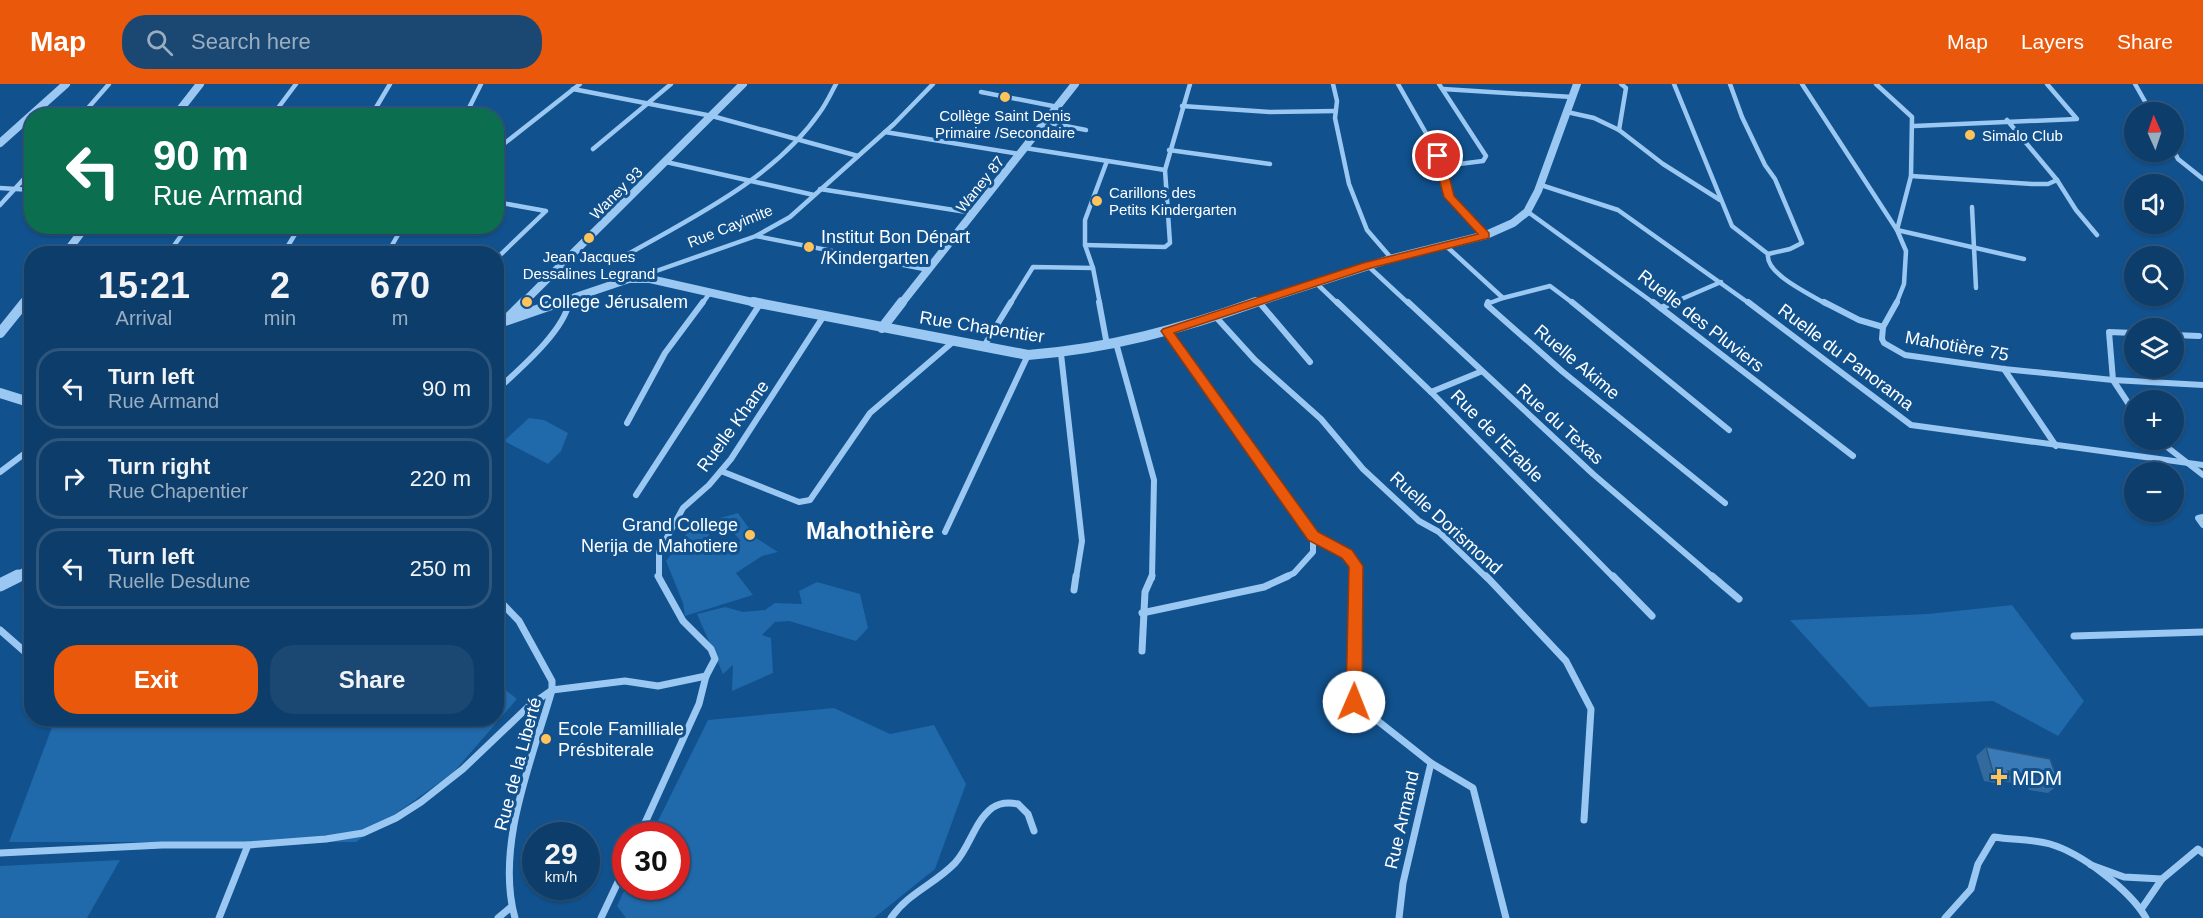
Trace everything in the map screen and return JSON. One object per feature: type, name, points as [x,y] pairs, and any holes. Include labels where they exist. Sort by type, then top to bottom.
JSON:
[{"type":"street","points":[[39,108],[66,84]]},
{"type":"street","points":[[88,108],[110,84]]},
{"type":"street","points":[[181,108],[200,84]]},
{"type":"street","points":[[278,108],[296,84]]},
{"type":"street","points":[[376,108],[390,84]]},
{"type":"street","points":[[469,108],[481,84]]},
{"type":"street","points":[[504,144],[580,84]]},
{"type":"street","points":[[593,149],[671,84]]},
{"type":"street","name":"Waney 93","points":[[506,320],[743,84]]},
{"type":"street","points":[[623,257],[751,179],[797,139],[825,108],[836,84]]},
{"type":"street","name":"Rue Cayimite","points":[[506,320],[756,236],[790,217],[885,132],[933,84]]},
{"type":"street","name":"Waney 87","points":[[882,328],[1075,84]]},
{"type":"street","points":[[1085,245],[1168,245],[1170,243],[1165,170],[1190,84]]},
{"type":"street","points":[[1333,84],[1337,101],[1335,118],[1349,184],[1367,230],[1392,259]]},
{"type":"street","points":[[1398,84],[1443,166],[1449,197],[1485,236]]},
{"type":"street","points":[[1439,84],[1486,156],[1483,161],[1443,166]]},
{"type":"street","points":[[1528,212],[1561,134],[1577,84]]},
{"type":"street","points":[[1619,130],[1626,88],[1621,84]]},
{"type":"street","points":[[1674,84],[1732,226],[1768,254]]},
{"type":"street","points":[[1730,84],[1742,117],[1765,165],[1775,179],[1802,243],[1790,249],[1768,254]]},
{"type":"street","name":"Mahotière 75","points":[[1802,84],[1897,230],[1906,251],[1904,284],[1897,303],[1883,327],[1884,343],[1905,355],[2004,369],[2113,380],[2203,385]]},
{"type":"street","points":[[1876,84],[1912,117],[1914,126],[1911,176],[1897,230],[2024,259]]},
{"type":"street","points":[[1914,126],[2007,120],[2077,119],[2047,84]]},
{"type":"street","points":[[2135,84],[2145,102]]},
{"type":"street","points":[[573,89],[712,117],[858,156]]},
{"type":"street","points":[[1443,89],[1572,97]]},
{"type":"street","points":[[981,92],[1058,107]]},
{"type":"street","points":[[1182,106],[1270,112],[1336,111]]},
{"type":"street","points":[[1567,112],[1594,118],[1619,130],[1663,164],[1720,200]]},
{"type":"street","points":[[2007,120],[2057,180],[2076,210],[2097,235]]},
{"type":"street","points":[[0,143],[24,122]]},
{"type":"street","points":[[1045,122],[1086,130]]},
{"type":"street","points":[[885,132],[1165,170]]},
{"type":"street","points":[[1169,150],[1270,164]]},
{"type":"street","points":[[1107,161],[1085,220],[1085,245],[1112,345],[1154,480],[1152,578],[1145,592],[1142,612],[1142,651]]},
{"type":"street","points":[[666,162],[751,179],[814,195]]},
{"type":"street","points":[[2182,162],[2203,179]]},
{"type":"street","points":[[1911,176],[2032,184],[2048,184],[2057,180]]},
{"type":"street","points":[[0,205],[24,179]]},
{"type":"street","name":"Ruelle du Panorama","points":[[1541,185],[1618,210],[1721,282],[1911,425],[2203,465]]},
{"type":"street","points":[[0,188],[24,190]]},
{"type":"street","points":[[820,189],[973,213]]},
{"type":"street","points":[[504,203],[546,211],[504,251]]},
{"type":"street","points":[[1972,207],[1976,288]]},
{"type":"street","name":"Rue Chapentier","points":[[636,278],[650,279],[709,294],[823,317],[1028,355],[1061,354],[1112,345],[1167,331],[1367,266],[1485,236],[1516,222],[1528,212]]},
{"type":"street","name":"Ruelle des Pluviers","points":[[1528,212],[1661,308],[1853,456]]},
{"type":"street","points":[[756,236],[929,270]]},
{"type":"street","points":[[1444,245],[1503,298],[1550,286],[1554,288],[1729,430]]},
{"type":"street","points":[[1768,254],[1767,261],[1773,271],[1826,304],[1859,320],[1883,327]]},
{"type":"street","name":"Rue du Texas","points":[[1367,266],[1593,474],[1739,599]]},
{"type":"street","points":[[984,346],[1033,267],[1093,268]]},
{"type":"street","name":"Rue de l'Erable","points":[[1315,282],[1431,392],[1652,616]]},
{"type":"street","points":[[1661,308],[1721,282]]},
{"type":"street","points":[[627,423],[665,353],[709,294]]},
{"type":"street","name":"Ruelle Akime","points":[[1503,298],[1488,302],[1487,305],[1563,372],[1725,503]]},
{"type":"street","points":[[504,383],[533,354],[564,317],[570,304],[568,300]]},
{"type":"street","points":[[1259,302],[1310,362]]},
{"type":"street","points":[[0,333],[24,304]]},
{"type":"street","points":[[636,495],[682,420],[721,366],[760,304]]},
{"type":"street","name":"Ruelle Dorismond","points":[[1215,316],[1255,360],[1320,419],[1363,469],[1419,521],[1447,540],[1488,578],[1566,662],[1591,709],[1584,820]]},
{"type":"street","name":"Ruelle Khane","points":[[645,822],[699,704],[706,676],[715,659],[711,649],[683,621],[658,576],[659,552],[683,508],[732,459],[823,317]]},
{"type":"street","name":"Rue Armand","points":[[1167,331],[1313,536],[1347,554],[1356,566],[1354,702],[1431,763],[1403,883],[1399,918]]},
{"type":"street","points":[[2124,333],[2109,332],[2113,380],[2124,397]]},
{"type":"street","points":[[2184,335],[2199,336]]},
{"type":"street","points":[[721,471],[798,502],[810,500],[870,413],[955,340]]},
{"type":"street","points":[[1061,354],[1082,542],[1074,590]]},
{"type":"street","points":[[945,532],[1028,355]]},
{"type":"street","points":[[2004,369],[2056,446]]},
{"type":"street","points":[[1431,392],[1480,372]]},
{"type":"street","points":[[0,393],[24,400]]},
{"type":"street","points":[[2169,450],[2203,476]]},
{"type":"street","points":[[0,472],[24,454]]},
{"type":"street","points":[[2203,517],[2198,518],[2203,525]]},
{"type":"street","points":[[1142,612],[1264,587],[1294,573],[1313,552],[1313,536]]},
{"type":"street","points":[[0,585],[24,573]]},
{"type":"street","name":"Rue de la Liberté","points":[[504,605],[513,613],[550,674],[552,690],[516,821],[509,860],[510,908],[515,918]]},
{"type":"street","points":[[0,630],[24,651]]},
{"type":"street","points":[[2074,636],[2203,632]]},
{"type":"street","points":[[0,853],[162,845],[248,844],[335,838],[363,832],[396,818],[422,802],[463,769],[530,706],[552,690],[625,681],[658,686],[706,676]]},
{"type":"street","points":[[1431,763],[1473,788],[1506,918]]},
{"type":"street","points":[[891,918],[897,907],[955,863],[969,846],[982,819],[992,806],[1005,801],[1019,804],[1030,816],[1034,831]]},
{"type":"street","points":[[1945,918],[1971,889],[1978,864],[1994,837],[2056,846],[2103,876],[2142,908],[2146,918]]},
{"type":"street","points":[[219,918],[248,844]]},
{"type":"street","points":[[2142,908],[2162,879],[2201,849]]},
{"type":"street","points":[[2078,859],[2124,877],[2162,879]]},
{"type":"street","points":[[601,918],[612,895]]},
{"type":"street","points":[[498,918],[510,908]]},
{"type":"shaded area","points":[[529,418],[544,420],[568,433],[561,451],[548,464],[504,441]]},
{"type":"shaded area","points":[[738,513],[756,538],[778,552],[762,556],[736,573],[753,595],[685,616],[683,603],[666,561],[701,515],[715,550],[741,541],[720,518]]},
{"type":"shaded area","points":[[817,582],[860,594],[868,628],[856,641],[789,621],[775,622],[762,635],[771,638],[773,673],[732,691],[733,665],[723,674],[697,614],[725,607],[743,612],[765,610],[775,603],[802,604],[799,591]]},
{"type":"shaded area","points":[[2012,605],[2084,701],[2058,736],[1993,701],[1869,707],[1790,620],[1928,614]]},
{"type":"shaded area","points":[[504,689],[517,699],[504,714]]},
{"type":"shaded area","points":[[834,708],[890,734],[934,725],[966,784],[935,869],[874,918],[626,918],[617,906],[620,900],[690,900],[690,822],[657,822],[708,720]]},
{"type":"shaded area","points":[[52,726],[494,726],[453,773],[356,842],[9,842]]},
{"type":"shaded area","points":[[120,860],[87,918],[0,918],[0,866]]},
{"type":"building","points":[[1986,747],[2050,759],[2059,784],[2039,781],[2038,777],[2008,771],[2010,775],[1993,772]]},
{"type":"place","name":"Collège Saint Denis Primaire /Secondaire","points":[[1005,97]]},
{"type":"place","name":"Simalo Club","points":[[1970,135]]},
{"type":"place","name":"Carillons des Petits Kindergarten","points":[[1097,201]]},
{"type":"place","name":"Jean Jacques Dessalines Legrand","points":[[589,238]]},
{"type":"place","name":"Institut Bon Départ /Kindergarten","points":[[809,247]]},
{"type":"place","name":"College Jérusalem","points":[[527,302]]},
{"type":"place","name":"Grand College Nerija de Mahotiere","points":[[750,535]]},
{"type":"place","name":"Ecole Familliale Présbiterale","points":[[546,739]]},
{"type":"place","name":"MDM","points":[[1999,777]]},
{"type":"district","name":"Mahothière","points":[[870,530]]},
{"type":"route","points":[[1354,702],[1356,566],[1347,554],[1313,536],[1167,331],[1413,252],[1485,236],[1449,197],[1443,166],[1438,156]]}]
